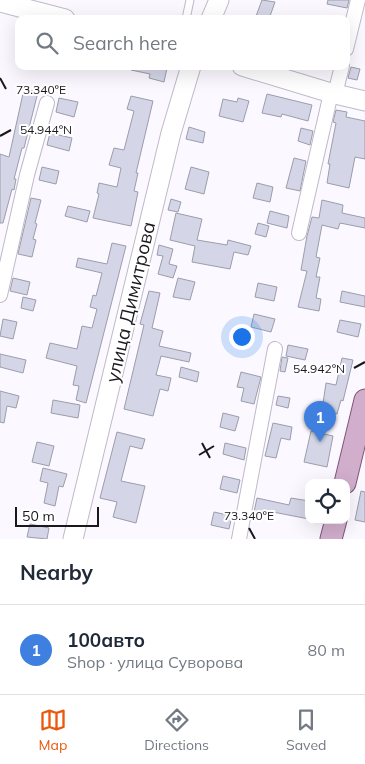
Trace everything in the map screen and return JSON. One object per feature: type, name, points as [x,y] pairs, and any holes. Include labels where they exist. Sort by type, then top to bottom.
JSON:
[{"type":"main road","points":[[213,15],[219,0]]},
{"type":"main road","points":[[0,2],[50,15]]},
{"type":"main road","name":"улица Димитрова","points":[[73,539],[170,133],[190,70]]},
{"type":"main road","points":[[255,70],[333,94],[365,101]]},
{"type":"main road","points":[[346,479],[365,400]]},
{"type":"main road","points":[[331,539],[335,524]]},
{"type":"street","points":[[350,33],[358,0]]},
{"type":"street","points":[[299,233],[333,94],[341,70]]},
{"type":"street","points":[[0,295],[27,175],[47,103]]},
{"type":"street","points":[[239,539],[274,349]]},
{"type":"lane","points":[[187,15],[190,0]]},
{"type":"building","points":[[262,0],[275,2],[270,15],[256,15]]},
{"type":"building","points":[[328,0],[349,0],[347,8],[327,4]]},
{"type":"building","points":[[351,67],[360,69],[357,80],[348,78]]},
{"type":"building","points":[[131,70],[167,70],[164,82],[149,78],[150,74]]},
{"type":"building","points":[[24,89],[38,92],[14,179],[16,179],[14,190],[12,189],[3,223],[0,223],[0,154],[9,157]]},
{"type":"building","points":[[267,94],[312,105],[308,121],[282,114],[281,117],[262,113]]},
{"type":"building","points":[[131,96],[153,101],[136,173],[138,173],[134,191],[138,192],[131,226],[93,218],[99,194],[97,193],[99,183],[117,187],[121,168],[109,165],[114,148],[124,150],[134,111],[127,109]]},
{"type":"building","points":[[59,98],[78,102],[74,117],[56,112]]},
{"type":"building","points":[[238,98],[249,101],[243,122],[219,116],[223,99],[237,102]]},
{"type":"building","points":[[336,110],[347,112],[346,117],[365,121],[365,159],[355,157],[349,188],[327,183],[330,164],[328,164],[336,123],[333,122]]},
{"type":"building","points":[[189,127],[205,132],[203,143],[186,139]]},
{"type":"building","points":[[301,128],[313,131],[310,145],[298,141]]},
{"type":"building","points":[[50,133],[72,138],[69,151],[47,145]]},
{"type":"building","points":[[294,158],[306,161],[300,191],[286,188]]},
{"type":"building","points":[[42,167],[59,171],[56,184],[39,180]]},
{"type":"building","points":[[191,167],[209,172],[204,194],[185,189]]},
{"type":"building","points":[[257,183],[273,187],[270,202],[253,198]]},
{"type":"building","points":[[31,198],[41,200],[35,223],[37,224],[33,239],[36,240],[32,257],[18,254]]},
{"type":"building","points":[[171,199],[181,202],[178,212],[168,210]]},
{"type":"building","points":[[322,200],[343,205],[342,213],[365,218],[365,228],[340,223],[338,229],[322,225],[316,257],[320,258],[316,277],[320,277],[316,298],[321,299],[319,311],[298,307],[307,271],[301,270],[307,236],[312,217],[319,218]]},
{"type":"building","points":[[68,206],[90,211],[87,222],[65,216]]},
{"type":"building","points":[[270,211],[289,216],[287,228],[267,223]]},
{"type":"building","points":[[176,213],[202,219],[197,240],[227,245],[228,240],[251,246],[248,255],[234,252],[230,269],[192,262],[195,246],[170,240]]},
{"type":"building","points":[[258,223],[269,226],[266,237],[255,234]]},
{"type":"building","points":[[112,243],[126,246],[86,403],[76,400],[79,386],[73,385],[77,366],[46,358],[50,343],[77,349],[82,326],[92,328],[97,309],[90,307],[93,295],[96,296],[102,273],[76,267],[78,258],[107,264]]},
{"type":"building","points":[[159,245],[173,249],[169,264],[177,266],[173,278],[158,274],[163,256],[157,255]]},
{"type":"building","points":[[13,278],[30,282],[27,295],[10,291]]},
{"type":"building","points":[[178,278],[195,282],[190,300],[173,297]]},
{"type":"building","points":[[258,283],[277,287],[274,301],[255,297]]},
{"type":"building","points":[[149,291],[160,293],[152,328],[163,331],[159,346],[191,353],[189,362],[161,356],[156,375],[171,378],[168,391],[160,389],[153,416],[124,409],[144,325],[140,324]]},
{"type":"building","points":[[342,291],[365,296],[365,307],[340,302]]},
{"type":"building","points":[[23,297],[36,300],[33,311],[21,308]]},
{"type":"building","points":[[254,314],[275,319],[271,332],[251,327]]},
{"type":"building","points":[[3,319],[17,322],[13,339],[0,336]]},
{"type":"building","points":[[340,320],[361,324],[358,337],[337,332]]},
{"type":"building","points":[[288,345],[308,349],[305,360],[286,356]]},
{"type":"building","points":[[0,354],[26,360],[23,373],[0,367]]},
{"type":"building","points":[[282,357],[288,358],[285,372],[280,371]]},
{"type":"building","points":[[342,358],[353,360],[343,401],[341,400],[337,414],[322,410],[326,383],[336,385]]},
{"type":"building","points":[[181,367],[199,372],[197,382],[179,377]]},
{"type":"building","points":[[241,372],[261,377],[254,404],[241,401],[244,388],[237,387]]},
{"type":"building","points":[[0,391],[19,396],[16,408],[7,406],[4,423],[0,422]]},
{"type":"building","points":[[278,396],[290,398],[288,408],[276,405]]},
{"type":"building","points":[[53,400],[80,405],[78,418],[51,413]]},
{"type":"building","points":[[223,413],[239,417],[235,431],[220,427]]},
{"type":"building","points":[[273,423],[292,427],[290,440],[281,438],[276,458],[265,456]]},
{"type":"building","points":[[311,431],[333,436],[327,467],[304,462]]},
{"type":"building","points":[[117,432],[145,439],[142,449],[130,446],[121,481],[145,486],[136,523],[113,517],[117,502],[100,498]]},
{"type":"building","points":[[37,442],[54,446],[49,466],[32,462]]},
{"type":"building","points":[[225,443],[246,448],[244,460],[223,454]]},
{"type":"building","points":[[43,468],[67,474],[63,487],[59,486],[55,506],[44,503],[48,483],[40,481]]},
{"type":"building","points":[[223,476],[240,480],[237,493],[220,489]]},
{"type":"building","points":[[361,491],[365,492],[365,522],[355,520]]},
{"type":"building","points":[[257,498],[289,505],[291,498],[305,500],[305,518],[273,512],[273,516],[254,512]]},
{"type":"building","points":[[214,512],[232,516],[229,529],[211,525]]},
{"type":"building","points":[[30,524],[49,528],[47,539],[27,537]]},
{"type":"place","name":"100авто","points":[[320,442]]}]
